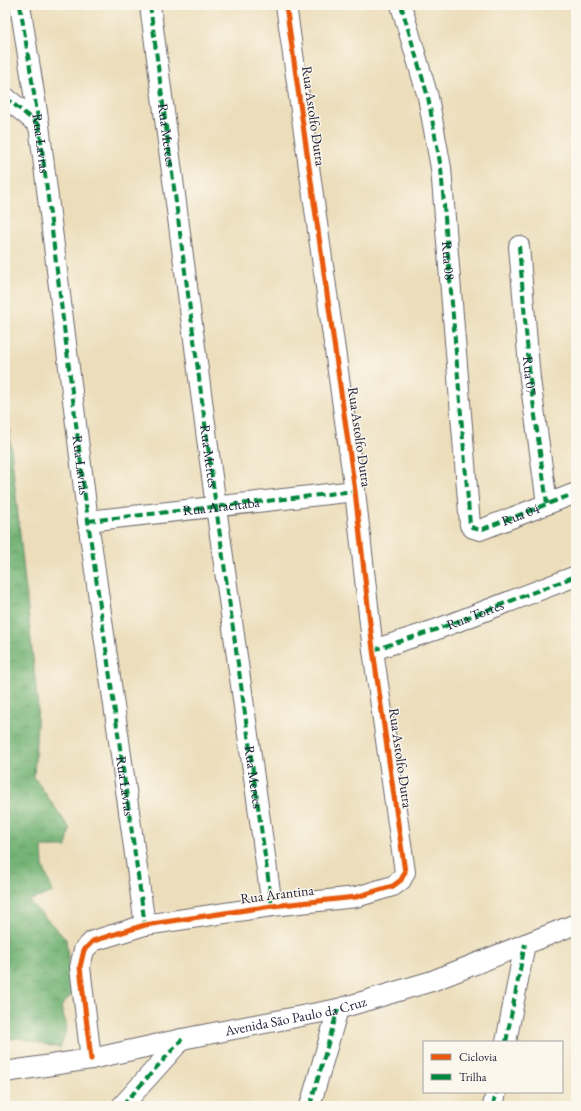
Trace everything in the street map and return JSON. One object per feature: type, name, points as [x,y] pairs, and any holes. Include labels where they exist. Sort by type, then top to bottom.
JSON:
[{"type":"street","name":"Rua Lavras","points":[[20,5],[39,125],[88,521],[145,925]]},
{"type":"street","name":"Rua Merces","points":[[150,5],[216,507],[272,906]]},
{"type":"street","name":"Rua Astolfo Dutra","points":[[286,5],[355,491],[373,650],[405,872]]},
{"type":"street","name":"Rua 08","points":[[401,5],[428,97],[441,168],[469,521]]},
{"type":"street","points":[[5,97],[39,125]]},
{"type":"street","name":"Rua 07","points":[[519,246],[530,379],[547,504]]},
{"type":"street","name":"Rua Aracitaba","points":[[88,521],[355,491]]},
{"type":"street","name":"Rua 04","points":[[469,521],[473,528],[480,530],[576,493]]},
{"type":"street","name":"Rua Torres","points":[[373,650],[435,630],[576,576]]},
{"type":"street","name":"Rua Arantina","points":[[91,1059],[80,967],[84,950],[93,940],[145,925],[272,906],[356,897],[393,886],[401,880],[405,872]]},
{"type":"street","name":"Avenida São Paulo da Cruz","points":[[5,1072],[91,1059],[182,1039],[338,1009],[432,981],[576,924]]},
{"type":"street","points":[[506,1041],[525,944]]},
{"type":"street","points":[[310,1106],[338,1009]]},
{"type":"street","points":[[122,1106],[182,1039]]},
{"type":"street","points":[[493,1106],[496,1093]]},
{"type":"green space","points":[[5,390],[38,707],[34,777],[70,829],[66,847],[42,847],[43,866],[53,892],[29,901],[66,939],[72,994],[61,1007],[67,1028],[60,1048],[19,1038],[5,1040]]},
{"type":"marked path","points":[[20,5],[39,125],[88,521],[145,925],[149,924]]},
{"type":"marked path","points":[[150,5],[216,507],[272,906]]},
{"type":"marked path","points":[[401,5],[428,97],[441,168],[470,525],[473,528],[480,530],[576,493]]},
{"type":"marked path","points":[[5,97],[39,125]]},
{"type":"marked path","points":[[519,246],[530,379],[547,504]]},
{"type":"marked path","points":[[88,521],[355,491]]},
{"type":"marked path","points":[[373,650],[435,630],[576,576]]},
{"type":"marked path","points":[[506,1041],[525,944]]},
{"type":"marked path","points":[[310,1106],[338,1009]]},
{"type":"marked path","points":[[122,1106],[182,1039]]},
{"type":"marked path","points":[[493,1106],[496,1093]]},
{"type":"cycle path","points":[[91,1059],[80,967],[84,950],[93,941],[145,925],[272,906],[356,897],[393,886],[401,880],[405,872],[373,650],[355,491],[286,5]]}]
